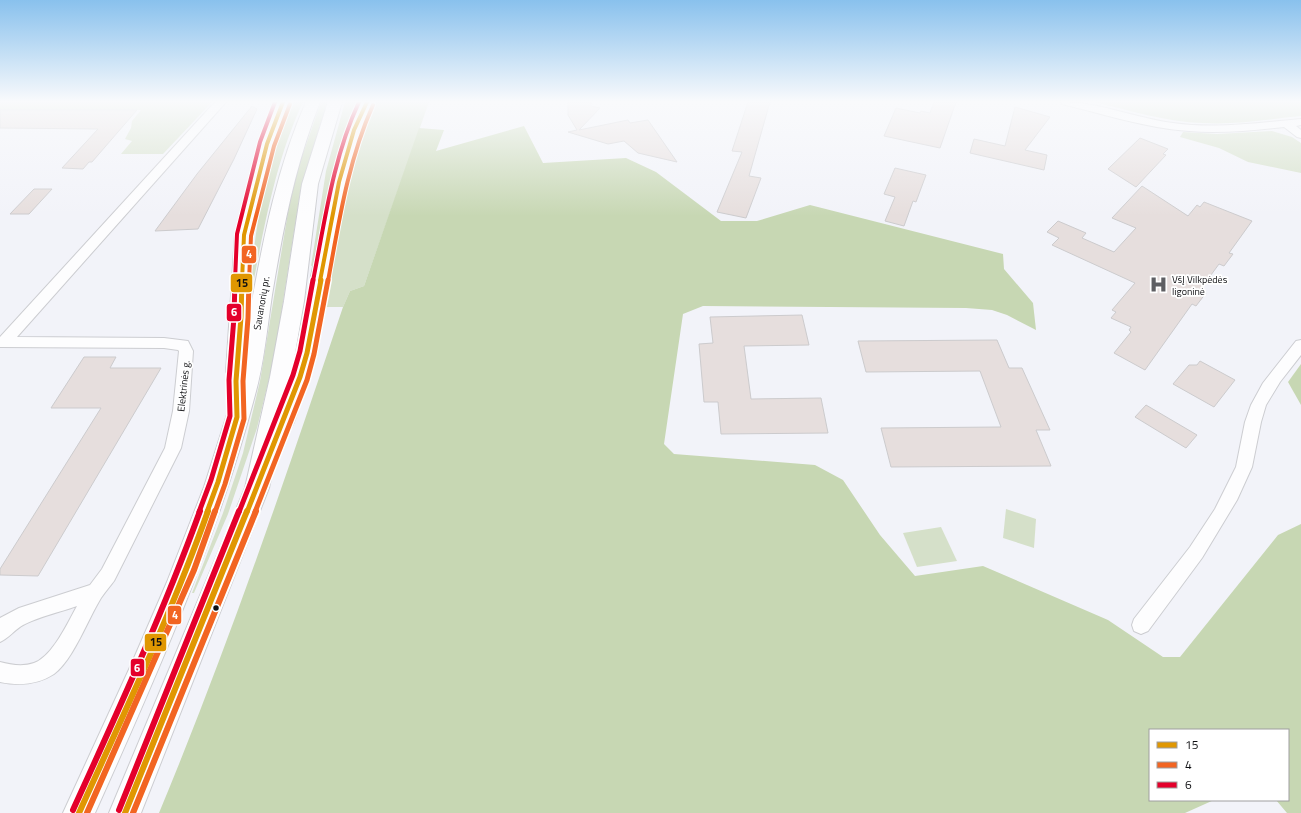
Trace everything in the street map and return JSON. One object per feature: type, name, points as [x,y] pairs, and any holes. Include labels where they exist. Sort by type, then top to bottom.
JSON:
[{"type":"highway","points":[[237,417],[236,381],[241,317],[242,253],[244,235],[269,140]]},
{"type":"highway","name":"Savanorių pr.","points":[[79,813],[143,672],[188,567],[218,482],[248,382],[279,204],[299,140]]},
{"type":"highway","points":[[257,488],[281,377],[294,302],[310,184],[323,140]]},
{"type":"highway","points":[[124,813],[257,488],[300,377],[307,353],[339,182],[351,140]]},
{"type":"street","points":[[2,342],[185,140]]},
{"type":"street","name":"Elektrinės g.","points":[[0,672],[13,675],[30,674],[49,666],[62,649],[96,591],[108,575],[173,448],[181,411],[186,351],[183,345],[169,343],[2,342]]},
{"type":"street","points":[[1141,625],[1190,562],[1227,502],[1242,473],[1255,414],[1263,397],[1301,345]]},
{"type":"street","points":[[0,633],[6,625],[19,617],[96,591]]},
{"type":"green space","points":[[128,140],[176,140],[163,154],[121,154],[132,141]]},
{"type":"green space","points":[[277,140],[288,140],[276,176],[264,227],[249,304],[256,231],[271,161]]},
{"type":"green space","points":[[308,140],[315,140],[301,187],[278,334],[271,371],[257,428],[228,514],[194,593],[192,593],[223,513],[243,453],[260,381],[293,182]]},
{"type":"green space","points":[[335,140],[344,140],[337,158],[315,264],[311,266],[326,171]]},
{"type":"green space","points":[[361,140],[416,140],[364,286],[350,291],[343,307],[325,307],[344,203]]},
{"type":"green space","points":[[415,140],[440,140],[436,151],[475,140],[531,140],[543,163],[626,158],[656,172],[721,221],[757,221],[810,205],[1003,254],[1004,269],[1033,303],[1036,330],[1007,315],[992,310],[966,308],[703,306],[683,314],[664,444],[674,454],[815,465],[843,480],[880,535],[915,576],[983,566],[1108,620],[1163,657],[1180,657],[1278,535],[1301,524],[1301,813],[1287,813],[1277,801],[1289,801],[1289,729],[1149,729],[1149,801],[1212,801],[1185,813],[159,813],[233,625],[343,307],[350,291],[364,286]]},
{"type":"green space","points":[[1190,140],[1296,140],[1301,143],[1301,173],[1248,162],[1219,148]]},
{"type":"green space","points":[[1301,364],[1301,405],[1288,382]]},
{"type":"green space","points":[[1006,509],[1036,519],[1034,548],[1003,538]]},
{"type":"green space","points":[[941,527],[957,561],[917,567],[903,533]]},
{"type":"building","points":[[88,140],[111,140],[92,162],[89,162],[83,169],[62,168]]},
{"type":"building","points":[[225,140],[243,140],[198,229],[155,231],[197,174]]},
{"type":"building","points":[[594,140],[662,140],[677,162],[638,153],[624,141],[608,144]]},
{"type":"building","points":[[736,140],[759,140],[749,176],[761,178],[746,218],[717,212],[742,152],[732,151]]},
{"type":"building","points":[[902,140],[943,140],[940,148]]},
{"type":"building","points":[[974,140],[1005,146],[1007,140],[1033,140],[1025,150],[1047,155],[1044,170],[970,153]]},
{"type":"building","points":[[1138,140],[1145,140],[1168,149],[1163,154],[1166,155],[1136,187],[1108,169]]},
{"type":"building","points":[[895,168],[926,175],[916,202],[913,201],[904,226],[885,221],[895,197],[884,194]]},
{"type":"building","points":[[1142,186],[1188,216],[1197,205],[1200,207],[1204,202],[1252,221],[1229,253],[1233,254],[1224,266],[1219,264],[1200,290],[1206,293],[1196,306],[1192,304],[1145,370],[1114,353],[1131,332],[1129,330],[1131,327],[1111,318],[1116,312],[1112,310],[1135,283],[1052,245],[1059,238],[1047,232],[1058,221],[1086,233],[1082,238],[1114,252],[1136,228],[1112,218]]},
{"type":"building","points":[[34,189],[52,189],[29,214],[10,214]]},
{"type":"building","points":[[802,315],[809,345],[744,346],[751,399],[821,398],[828,433],[721,434],[718,402],[704,402],[699,344],[713,343],[710,317]]},
{"type":"building","points":[[997,340],[1009,368],[1022,368],[1050,430],[1036,430],[1051,466],[891,467],[881,428],[1001,427],[980,371],[866,372],[858,341]]},
{"type":"building","points":[[84,357],[116,357],[110,368],[161,368],[38,576],[0,575],[0,569],[101,408],[51,408]]},
{"type":"building","points":[[1200,361],[1235,380],[1214,407],[1173,384],[1189,365],[1197,365]]},
{"type":"building","points":[[1146,405],[1197,435],[1186,448],[1135,417]]},
{"type":"transit line","name":"6","points":[[73,810],[137,669],[181,564],[211,480],[230,416],[229,380],[234,317],[235,253],[237,234],[261,140]]},
{"type":"transit line","name":"15","points":[[79,813],[143,672],[188,567],[218,482],[237,417],[236,381],[241,317],[242,253],[244,235],[269,140]]},
{"type":"transit line","name":"4","points":[[87,813],[194,570],[225,484],[244,419],[243,381],[248,318],[249,253],[251,236],[276,140]]},
{"type":"transit line","name":"6","points":[[119,810],[293,375],[300,351],[332,181],[344,140]]},
{"type":"transit line","name":"15","points":[[125,813],[257,488],[300,377],[307,353],[339,182],[351,140]]},
{"type":"transit line","name":"4","points":[[133,813],[264,491],[307,380],[314,354],[346,184],[359,140]]},
{"type":"place","name":"VšĮ Vilkpėdės ligoninė","points":[[1159,285]]}]
